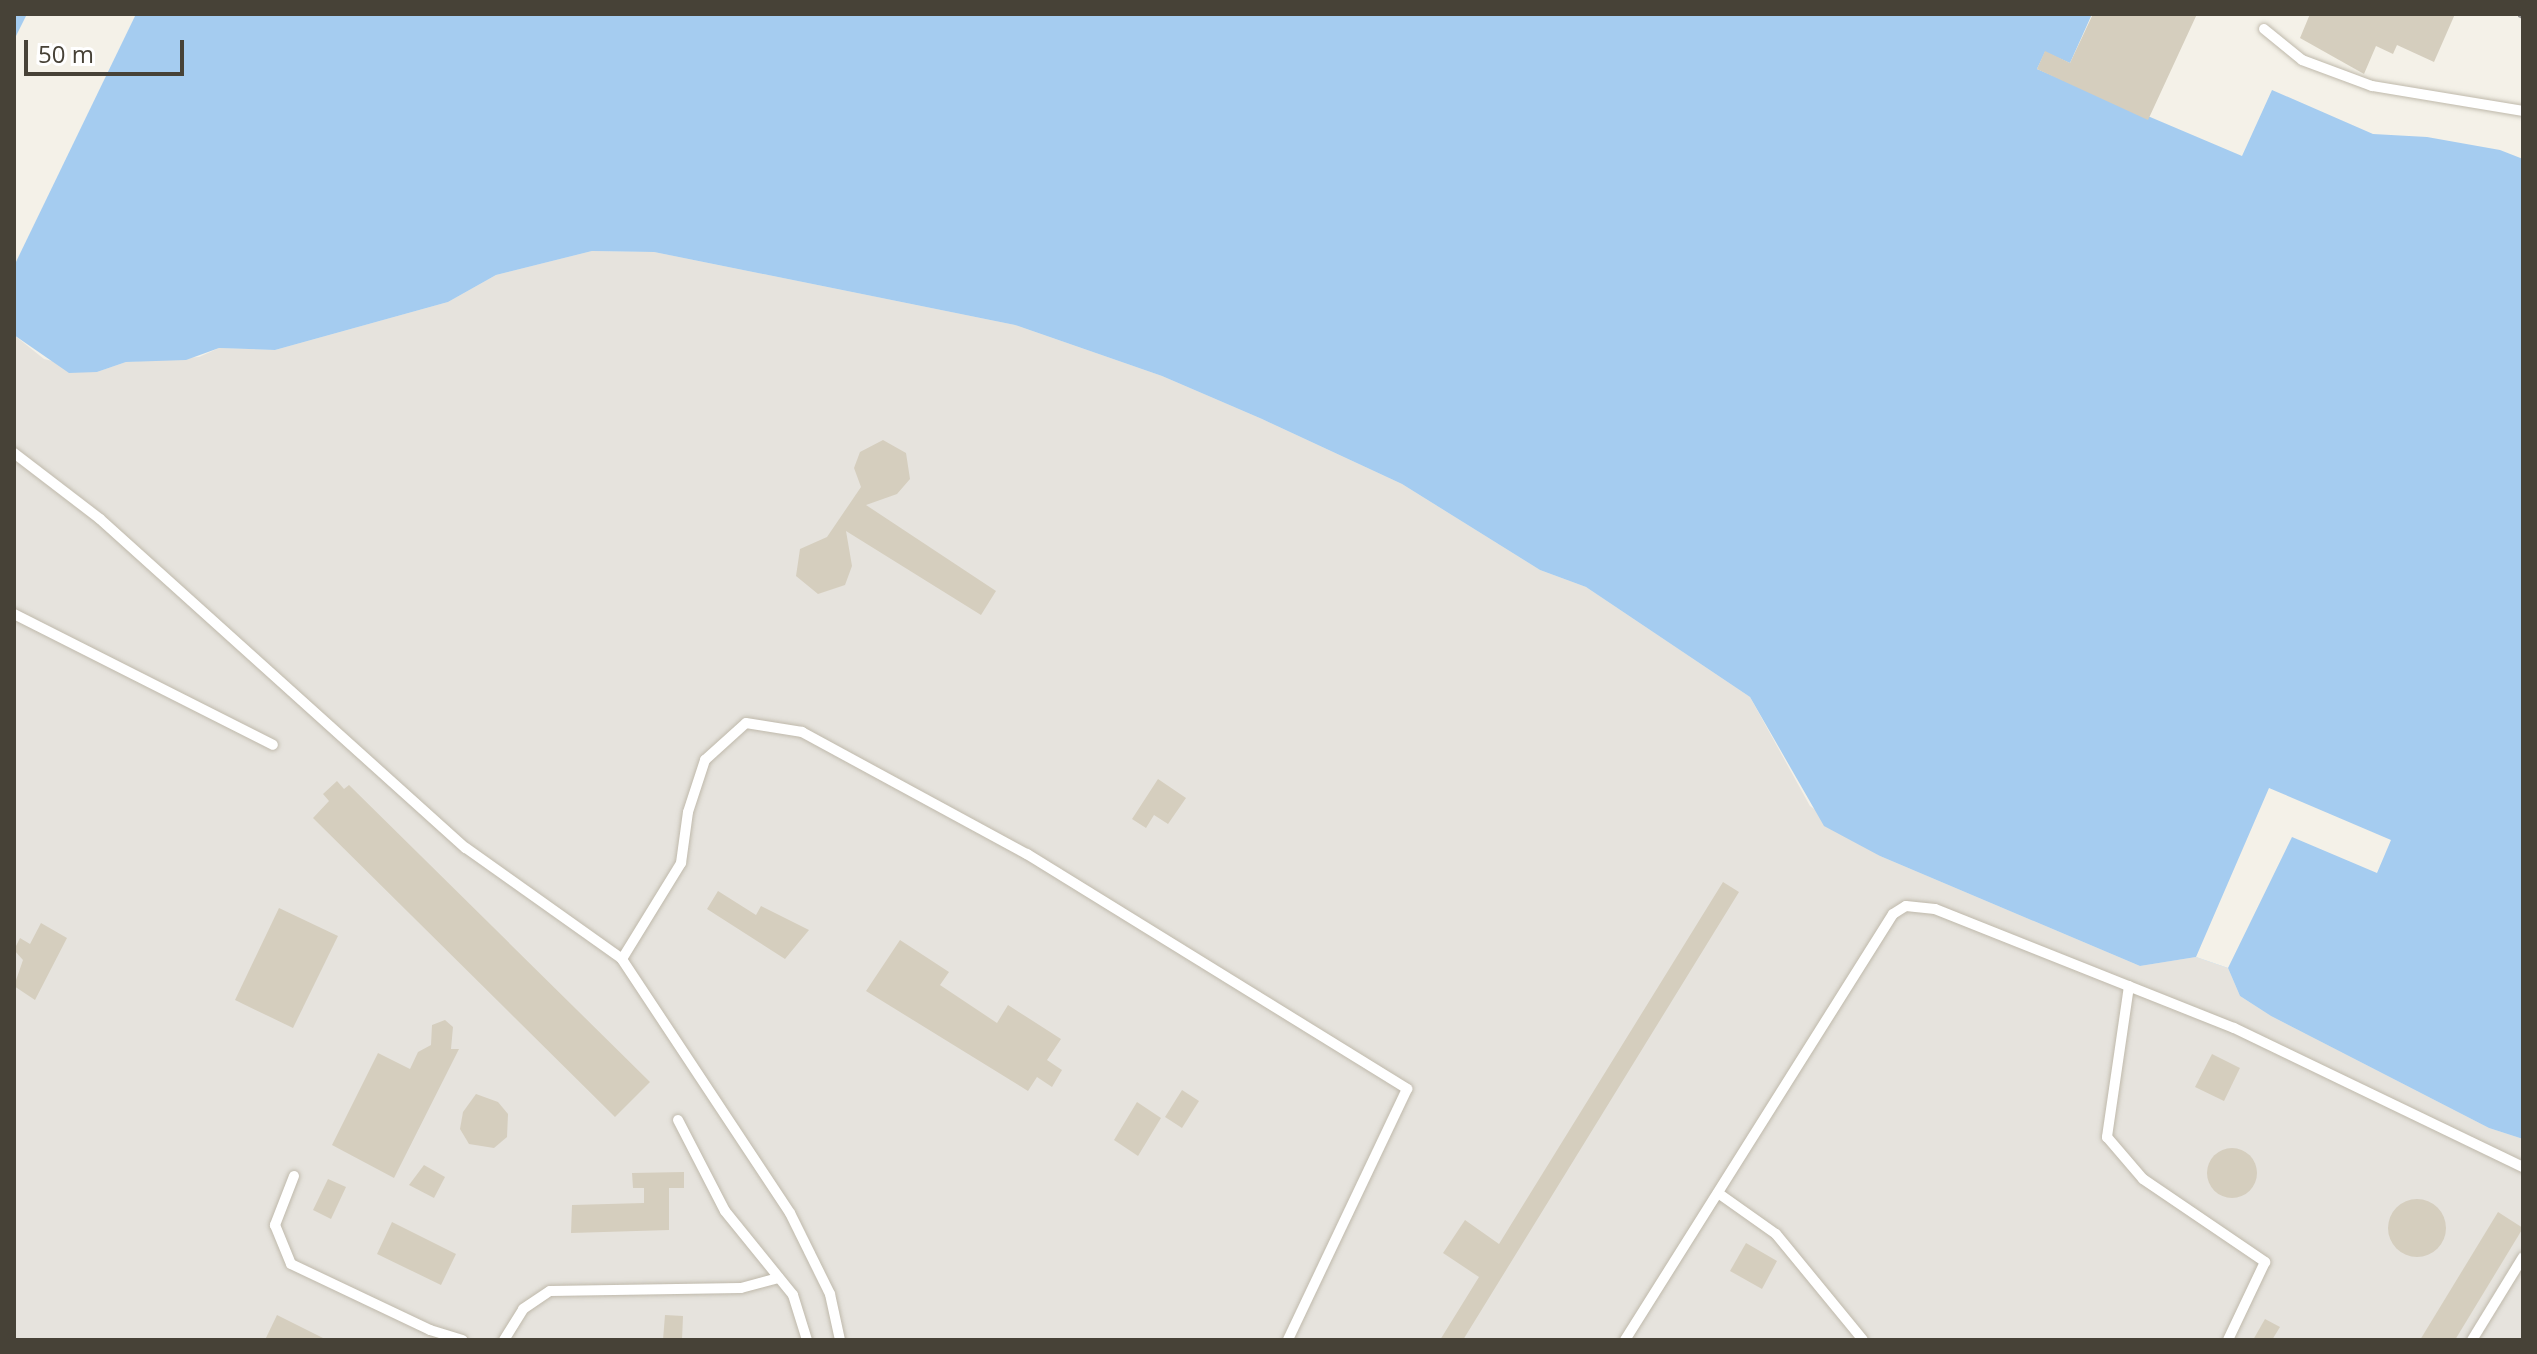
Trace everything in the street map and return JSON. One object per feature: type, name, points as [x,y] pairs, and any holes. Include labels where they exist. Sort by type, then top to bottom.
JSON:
[{"type":"lane","points":[[2264,29],[2302,60],[2372,86],[2523,111]]},
{"type":"lane","points":[[14,453],[100,519],[466,848],[622,959],[790,1213],[830,1294],[840,1340]]},
{"type":"lane","points":[[14,614],[273,745]]},
{"type":"lane","points":[[622,959],[681,863],[688,812],[705,760],[746,723],[802,732],[1027,854],[1407,1089],[1288,1340]]},
{"type":"lane","points":[[1625,1340],[1893,914],[1906,906],[1935,909],[2234,1028],[2523,1167]]},
{"type":"lane","points":[[2129,986],[2107,1137],[2143,1179],[2265,1262],[2228,1340]]},
{"type":"lane","points":[[678,1120],[725,1211],[793,1295],[807,1340]]},
{"type":"lane","points":[[294,1176],[275,1225],[291,1264],[430,1330],[462,1340]]},
{"type":"lane","points":[[1718,1193],[1776,1234],[1863,1340]]},
{"type":"lane","points":[[2472,1340],[2523,1257]]},
{"type":"lane","points":[[504,1340],[523,1309],[550,1291],[741,1288],[779,1278]]},
{"type":"shaded area","points":[[592,251],[654,252],[1015,325],[1162,376],[1262,419],[1402,484],[1540,570],[1586,587],[1750,697],[1810,806],[1880,856],[2140,966],[2196,957],[2228,968],[2240,996],[2271,1016],[2489,1128],[2523,1139],[2523,1340],[14,1340],[14,335],[44,359],[97,372],[126,362],[199,357],[219,348],[275,350],[448,302],[496,275]]},
{"type":"water","points":[[14,14],[2092,14],[2070,63],[2045,52],[2037,69],[2242,156],[2272,90],[2373,134],[2427,137],[2500,150],[2523,159],[2523,1139],[2489,1128],[2271,1016],[2240,996],[2228,968],[2196,957],[2140,966],[1880,856],[1824,826],[1750,697],[1586,587],[1540,570],[1402,484],[1262,419],[1162,376],[1015,325],[654,252],[592,251],[496,275],[448,302],[275,350],[219,348],[186,360],[126,362],[97,372],[69,373],[14,335]]},
{"type":"pier","points":[[27,14],[136,14],[14,266],[14,40]]},
{"type":"pier","points":[[2269,788],[2391,840],[2377,873],[2292,837],[2228,968],[2196,957]]},
{"type":"building","points":[[2093,14],[2197,14],[2148,120],[2037,69],[2045,51],[2070,63]]},
{"type":"building","points":[[2310,14],[2455,14],[2434,62],[2397,45],[2393,54],[2376,46],[2364,74],[2300,38]]},
{"type":"building","points":[[883,440],[906,453],[910,479],[897,494],[866,505],[996,591],[981,615],[846,531],[852,566],[845,585],[818,594],[796,576],[800,549],[827,537],[861,487],[854,468],[860,452]]},
{"type":"building","points":[[1158,779],[1186,798],[1168,824],[1154,815],[1146,828],[1132,819]]},
{"type":"building","points":[[337,781],[344,789],[349,785],[650,1082],[615,1117],[313,818],[329,801],[323,794]]},
{"type":"building","points":[[1723,882],[1739,892],[1463,1340],[1440,1340],[1479,1277],[1443,1253],[1465,1220],[1499,1244]]},
{"type":"building","points":[[718,891],[756,915],[761,906],[809,930],[785,959],[707,909]]},
{"type":"building","points":[[279,908],[338,936],[293,1028],[235,1000]]},
{"type":"building","points":[[41,923],[67,938],[35,1000],[14,986],[23,960],[14,950],[20,938],[30,944]]},
{"type":"building","points":[[900,940],[949,972],[940,985],[997,1023],[1008,1005],[1061,1039],[1047,1060],[1062,1070],[1052,1087],[1037,1077],[1028,1091],[866,991]]},
{"type":"building","points":[[445,1020],[453,1027],[451,1049],[459,1049],[394,1178],[332,1145],[378,1053],[410,1069],[418,1052],[431,1045],[432,1025]]},
{"type":"building","points":[[2212,1054],[2240,1068],[2224,1101],[2195,1087]]},
{"type":"building","points":[[1182,1090],[1199,1101],[1182,1128],[1165,1117]]},
{"type":"building","points":[[476,1094],[498,1102],[508,1114],[507,1137],[494,1148],[469,1144],[460,1129],[463,1112]]},
{"type":"building","points":[[1137,1102],[1161,1118],[1138,1156],[1114,1140]]},
{"type":"building","points":[[2232,1148],[2249,1156],[2257,1173],[2249,1190],[2232,1198],[2215,1190],[2207,1173],[2215,1156]]},
{"type":"building","points":[[424,1165],[445,1177],[434,1198],[409,1185]]},
{"type":"building","points":[[684,1172],[684,1188],[669,1188],[669,1230],[571,1233],[572,1205],[644,1203],[644,1188],[633,1188],[632,1173]]},
{"type":"building","points":[[328,1179],[346,1187],[331,1219],[313,1210]]},
{"type":"building","points":[[2417,1199],[2428,1201],[2437,1208],[2444,1217],[2444,1239],[2437,1248],[2428,1255],[2417,1257],[2406,1255],[2397,1248],[2390,1239],[2388,1228],[2390,1217],[2397,1208],[2406,1201]]},
{"type":"building","points":[[2498,1212],[2523,1228],[2455,1340],[2420,1340]]},
{"type":"building","points":[[392,1222],[456,1254],[441,1285],[377,1254]]},
{"type":"building","points":[[1746,1243],[1777,1261],[1762,1289],[1730,1271]]},
{"type":"building","points":[[277,1315],[327,1340],[265,1340]]},
{"type":"building","points":[[665,1315],[683,1316],[682,1340],[663,1340]]},
{"type":"building","points":[[2265,1319],[2280,1327],[2272,1340],[2253,1340]]},
{"type":"railway","points":[[2519,14],[2523,16]]}]
